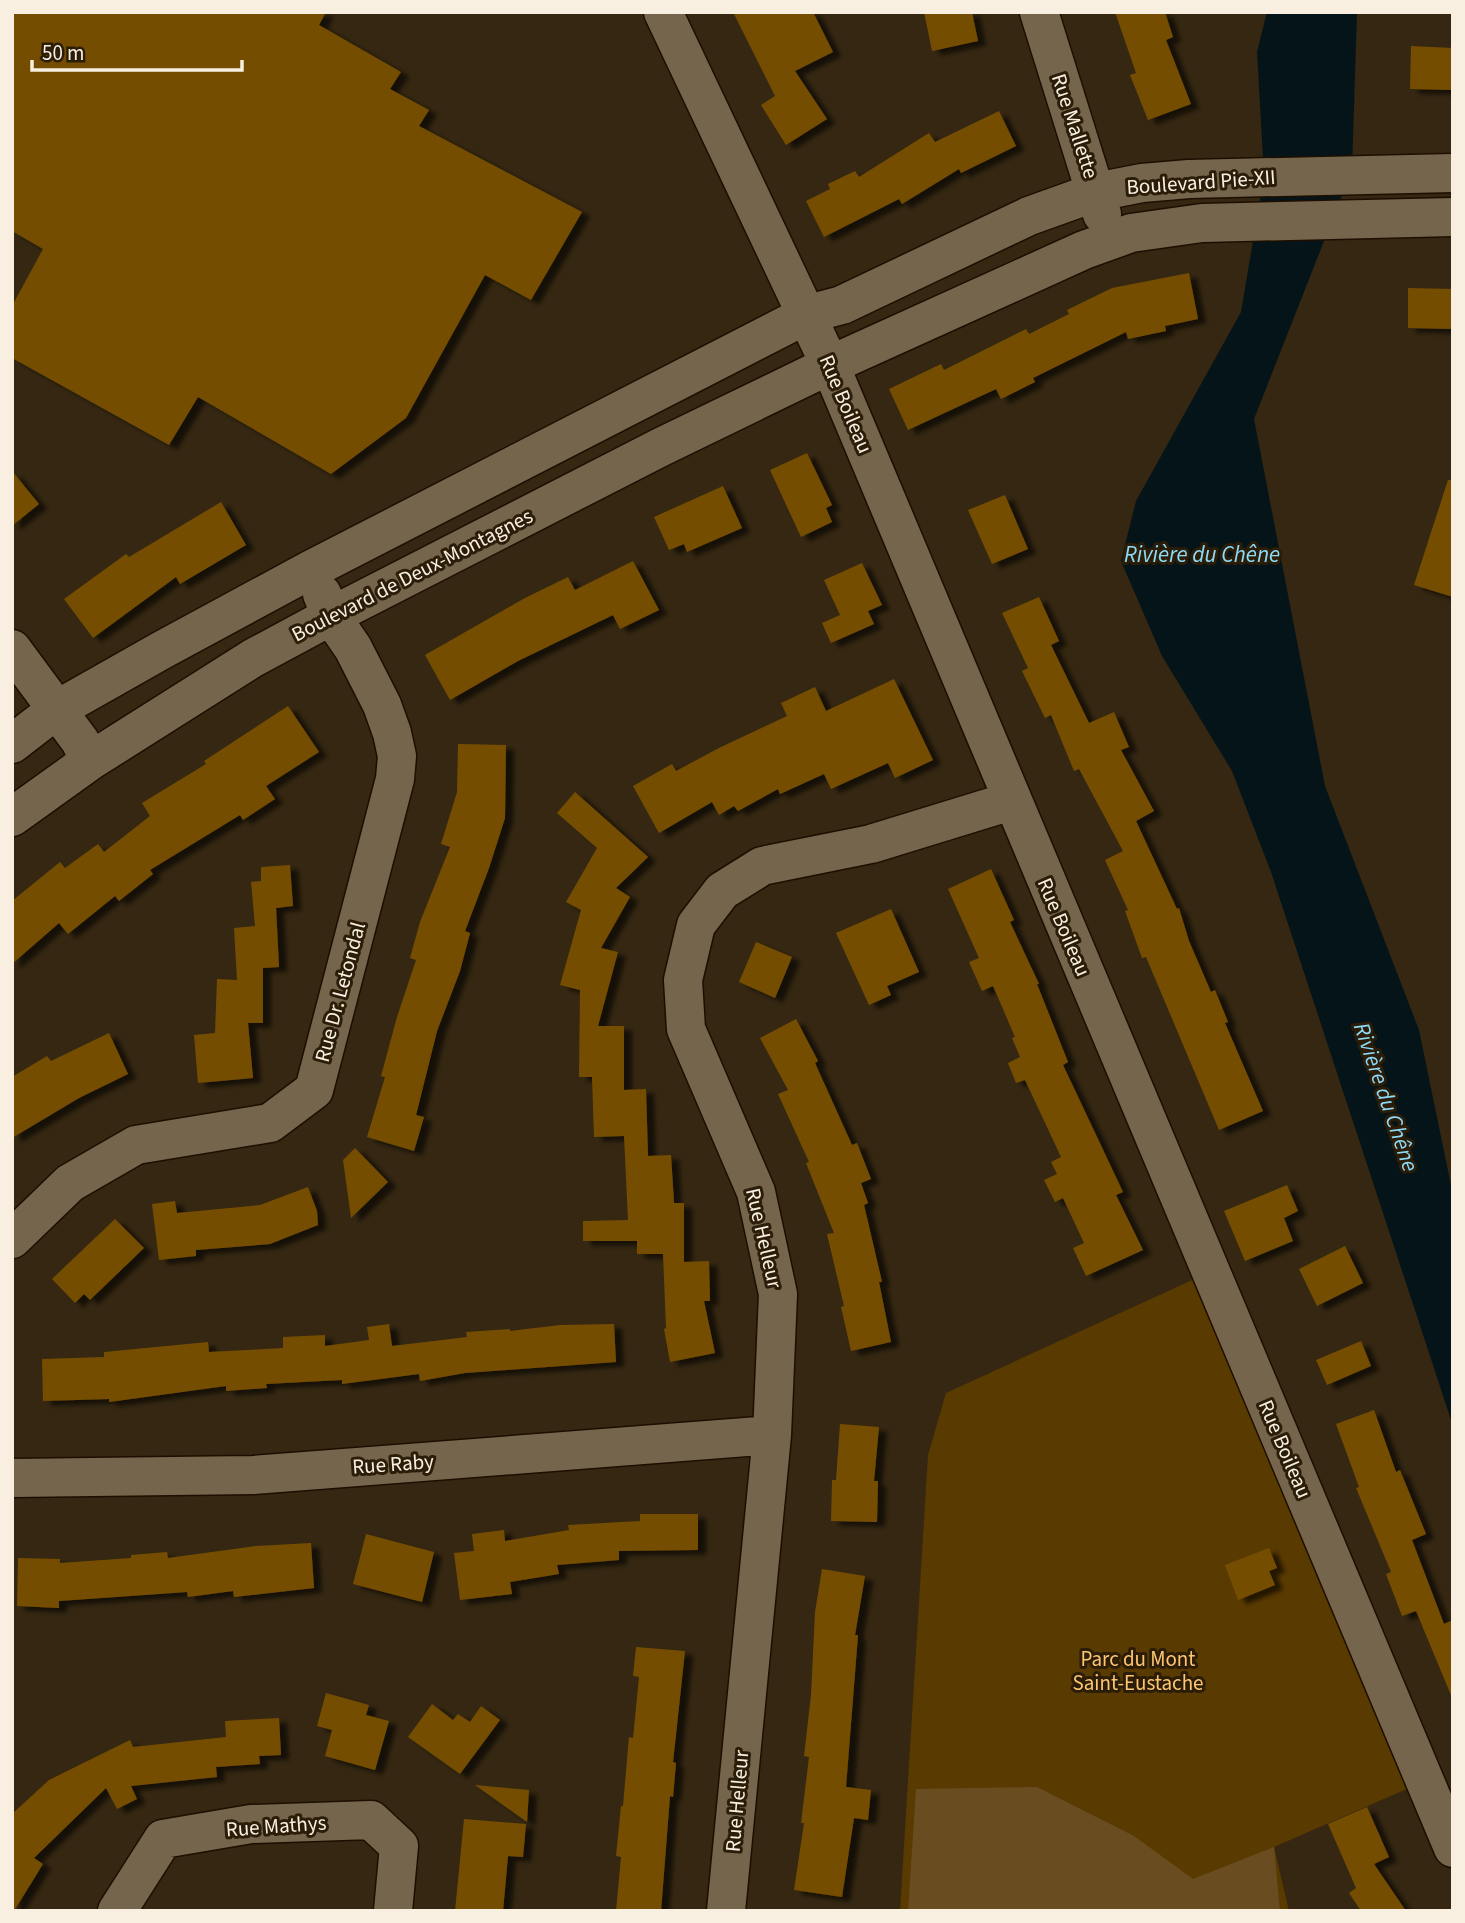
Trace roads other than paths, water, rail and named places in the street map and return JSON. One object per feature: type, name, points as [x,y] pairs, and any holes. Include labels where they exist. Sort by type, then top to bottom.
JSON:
[{"type":"street","name":"Rue Boileau","points":[[663,12],[830,365],[1453,1848]]},
{"type":"street","name":"Rue Mallette","points":[[1039,12],[1109,240]]},
{"type":"street","name":"Boulevard Pie-XII","points":[[808,314],[842,305],[1029,216],[1096,192],[1167,181],[1453,173]]},
{"type":"street","name":"Boulevard Pie-XII","points":[[830,365],[1109,240],[1173,225],[1453,217]]},
{"type":"street","points":[[12,744],[56,710],[310,570],[808,314]]},
{"type":"street","name":"Boulevard de Deux-Montagnes","points":[[12,817],[90,761],[253,658],[661,447],[830,365]]},
{"type":"street","name":"Rue Dr. Letondal","points":[[12,1239],[70,1184],[136,1145],[270,1124],[314,1090],[395,779],[397,756],[382,705],[353,648],[331,616],[310,570]]},
{"type":"street","points":[[12,649],[80,741],[90,761]]},
{"type":"street","name":"Rue Helleur","points":[[726,1911],[772,1435],[778,1294],[756,1192],[686,1029],[683,981],[695,925],[722,891],[762,866],[871,844],[1011,801]]},
{"type":"street","name":"Rue Raby","points":[[12,1478],[253,1475],[772,1435]]},
{"type":"street","name":"Rue Mathys","points":[[117,1911],[163,1839],[251,1824],[371,1820],[399,1846],[393,1911]]},
{"type":"water","name":"Rivière du Chêne","points":[[1267,12],[1357,12],[1352,170],[1254,419],[1325,786],[1419,1030],[1453,1195],[1453,1426],[1271,872],[1232,771],[1162,656],[1121,561],[1136,501],[1241,312],[1264,176],[1257,52]]},
{"type":"park label","name":"Parc du Mont Saint-Eustache","points":[[1138,1671]]}]
